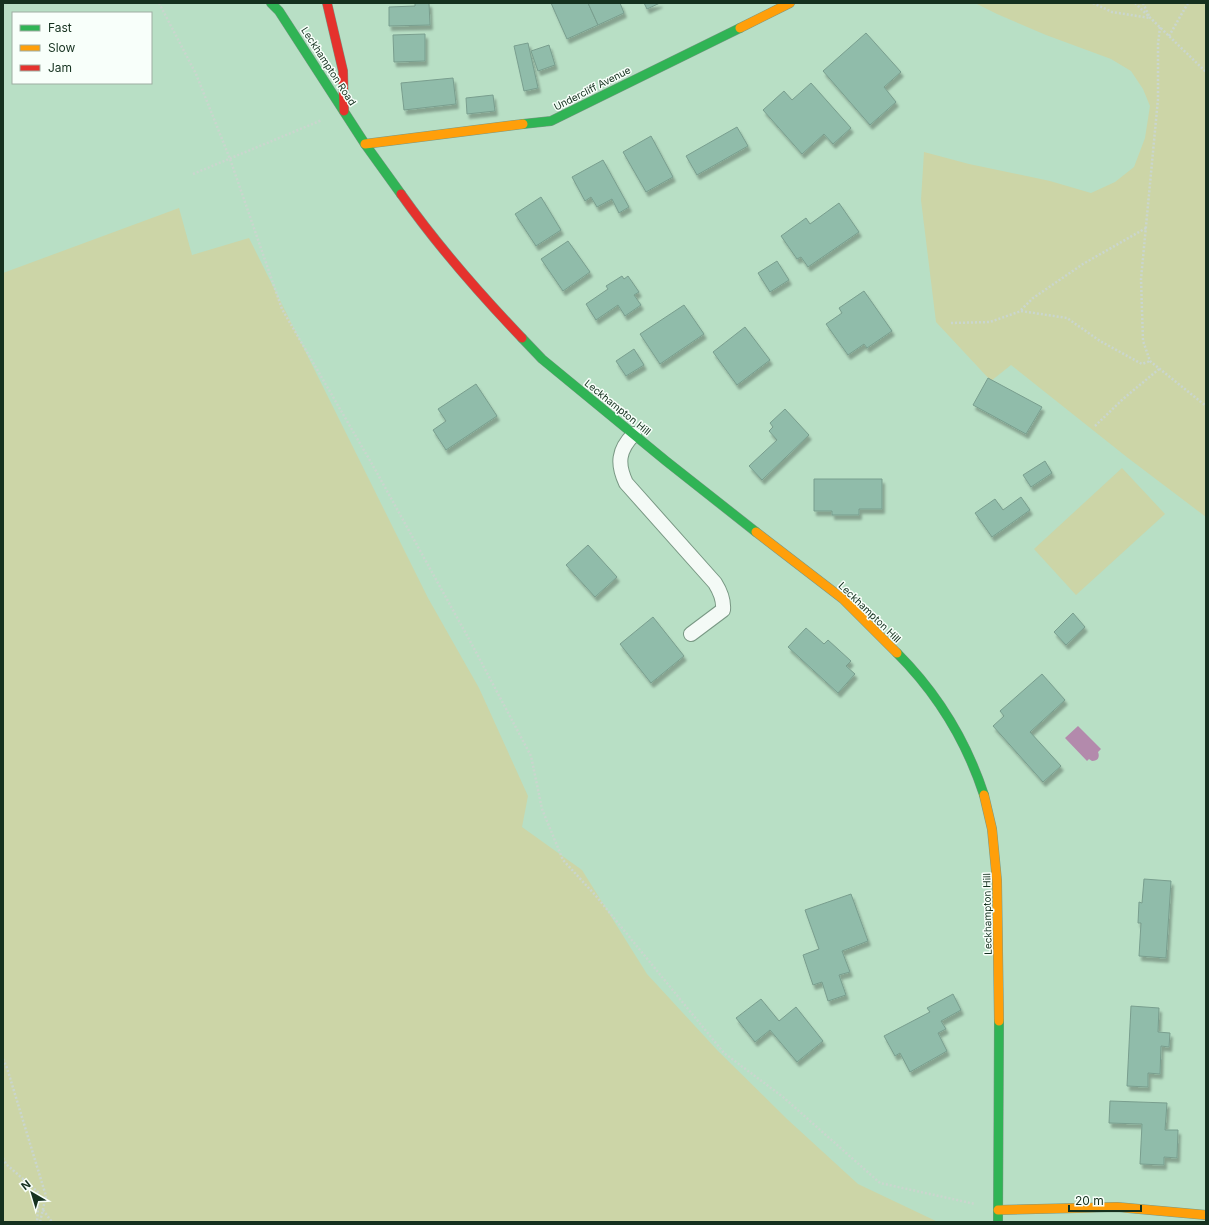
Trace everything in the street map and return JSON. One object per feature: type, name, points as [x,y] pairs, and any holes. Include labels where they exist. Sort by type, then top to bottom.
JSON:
[{"type":"street","name":"Leckhampton Road","points":[[271,3],[282,9],[365,144]]},
{"type":"street","points":[[327,3],[343,71],[344,111]]},
{"type":"street","name":"Undercliff Avenue","points":[[365,144],[551,121],[790,3]]},
{"type":"street","name":"Leckhampton Hill","points":[[365,144],[404,199],[441,246],[490,304],[542,358],[634,434],[843,599],[913,669],[933,694],[951,721],[967,749],[979,779],[987,804],[996,855],[1000,1052],[998,1222]]},
{"type":"street","points":[[998,1210],[1117,1207],[1206,1215]]},
{"type":"lane","points":[[634,434],[628,440],[620,456],[621,469],[626,483],[715,583],[720,591],[724,603],[723,610],[691,634]]},
{"type":"path","points":[[159,3],[196,74],[230,159],[282,308],[384,485],[469,639],[531,756],[542,809],[563,860],[596,896],[724,1053],[783,1096],[880,1183],[998,1210]]},
{"type":"path","points":[[1093,3],[1112,12],[1150,18]]},
{"type":"path","points":[[1135,3],[1206,72]]},
{"type":"path","points":[[1143,3],[1150,18]]},
{"type":"path","points":[[1169,36],[1188,3]]},
{"type":"path","points":[[1160,26],[1158,44],[1158,98],[1141,278],[1143,341],[1150,361],[1206,406]]},
{"type":"path","points":[[193,174],[344,111]]},
{"type":"path","points":[[951,323],[990,322],[1021,311],[1033,298],[1082,264],[1146,228]]},
{"type":"path","points":[[1021,311],[1067,318],[1100,341],[1142,364],[1150,361]]},
{"type":"path","points":[[1095,426],[1123,399],[1159,368]]},
{"type":"path","points":[[3,1059],[8,1068],[46,1196],[38,1222]]},
{"type":"path","points":[[3,1158],[6,1164],[39,1193],[38,1222]]},
{"type":"path","points":[[43,1209],[52,1222]]},
{"type":"green space","points":[[975,3],[1206,3],[1206,517],[1128,458],[1011,365],[991,381],[936,322],[921,200],[924,152],[969,164],[1050,181],[1091,193],[1115,182],[1134,167],[1145,138],[1150,106],[1143,89],[1131,71],[1111,59],[1046,35]]},
{"type":"green space","points":[[179,208],[192,255],[249,238],[428,598],[479,688],[528,796],[522,827],[582,870],[647,974],[718,1051],[787,1119],[858,1184],[938,1222],[3,1222],[3,273]]},
{"type":"green space","points":[[1122,468],[1165,514],[1076,595],[1034,549]]},
{"type":"shaded area","points":[[1078,726],[1101,749],[1098,752],[1099,757],[1096,760],[1092,761],[1089,759],[1087,761],[1065,738]]},
{"type":"building","points":[[415,3],[429,3],[430,25],[389,26],[389,7],[415,6]]},
{"type":"building","points":[[551,3],[588,3],[598,25],[567,39]]},
{"type":"building","points":[[588,3],[620,3],[624,13],[598,25]]},
{"type":"building","points":[[644,3],[660,3],[647,9]]},
{"type":"building","points":[[866,33],[901,72],[884,87],[896,102],[870,125],[823,71]]},
{"type":"building","points":[[425,34],[425,61],[394,62],[393,35]]},
{"type":"building","points":[[528,43],[538,88],[524,91],[514,46]]},
{"type":"building","points":[[549,45],[555,65],[538,71],[531,51]]},
{"type":"building","points":[[453,78],[456,104],[404,110],[401,83]]},
{"type":"building","points":[[811,83],[851,128],[833,144],[824,134],[802,154],[763,110],[784,91],[792,100]]},
{"type":"building","points":[[493,95],[495,111],[467,114],[466,98]]},
{"type":"building","points":[[737,127],[748,146],[697,175],[686,156]]},
{"type":"building","points":[[651,136],[673,177],[646,192],[623,152]]},
{"type":"building","points":[[603,160],[629,207],[619,213],[612,199],[597,207],[591,197],[585,201],[572,177]]},
{"type":"building","points":[[541,197],[561,230],[536,246],[515,214]]},
{"type":"building","points":[[839,203],[859,232],[808,267],[801,257],[797,259],[781,236],[806,218],[810,224]]},
{"type":"building","points":[[568,241],[590,272],[563,291],[541,259]]},
{"type":"building","points":[[777,261],[789,280],[770,292],[758,273]]},
{"type":"building","points":[[622,276],[624,279],[628,276],[639,292],[634,295],[641,305],[625,316],[618,305],[596,320],[586,304],[608,289],[606,286]]},
{"type":"building","points":[[864,291],[892,331],[867,348],[864,344],[848,355],[826,324],[842,313],[839,308]]},
{"type":"building","points":[[684,305],[704,334],[660,364],[640,334]]},
{"type":"building","points":[[745,327],[770,360],[737,385],[713,352]]},
{"type":"building","points":[[634,349],[644,365],[626,376],[616,361]]},
{"type":"building","points":[[988,378],[1042,407],[1026,434],[973,405]]},
{"type":"building","points":[[476,384],[497,416],[446,450],[433,430],[446,421],[438,409]]},
{"type":"building","points":[[785,409],[809,435],[762,480],[749,466],[777,440],[769,431],[773,427],[770,423]]},
{"type":"building","points":[[1045,461],[1052,473],[1031,487],[1023,475]]},
{"type":"building","points":[[814,479],[882,479],[882,509],[859,509],[859,515],[832,515],[832,511],[814,511]]},
{"type":"building","points":[[1021,497],[1030,510],[992,537],[975,513],[995,499],[1003,510]]},
{"type":"building","points":[[588,545],[617,577],[595,597],[566,565]]},
{"type":"building","points":[[1073,613],[1085,627],[1066,645],[1054,632]]},
{"type":"building","points":[[653,617],[684,656],[651,683],[620,644]]},
{"type":"building","points":[[806,628],[824,644],[828,640],[851,661],[846,666],[855,674],[838,693],[788,647]]},
{"type":"building","points":[[1042,674],[1065,700],[1030,732],[1061,766],[1043,782],[993,726],[1004,716],[1000,711]]},
{"type":"building","points":[[1144,879],[1171,881],[1166,958],[1139,956],[1141,923],[1138,923],[1139,902],[1142,903]]},
{"type":"building","points":[[851,894],[868,941],[842,951],[850,972],[839,975],[846,995],[828,1001],[822,982],[813,985],[803,955],[819,949],[805,910]]},
{"type":"building","points":[[953,994],[961,1010],[941,1021],[946,1029],[938,1033],[947,1051],[910,1072],[900,1053],[895,1056],[884,1036],[930,1012],[927,1008]]},
{"type":"building","points":[[761,999],[779,1021],[796,1007],[823,1041],[797,1062],[770,1030],[755,1042],[736,1018]]},
{"type":"building","points":[[1131,1006],[1159,1008],[1158,1032],[1170,1033],[1169,1047],[1161,1046],[1160,1074],[1148,1073],[1148,1087],[1127,1086]]},
{"type":"building","points":[[1110,1101],[1167,1103],[1165,1130],[1178,1130],[1177,1158],[1164,1157],[1164,1165],[1140,1164],[1142,1124],[1109,1123]]},
{"type":"traffic: fast","points":[[271,3],[279,11],[365,144],[401,194]]},
{"type":"traffic: fast","points":[[523,124],[551,121],[740,28]]},
{"type":"traffic: fast","points":[[522,338],[542,359],[666,461],[756,532]]},
{"type":"traffic: fast","points":[[897,653],[938,701],[969,755],[984,795]]},
{"type":"traffic: fast","points":[[998,1222],[999,1021]]},
{"type":"traffic: slow","points":[[740,28],[790,3]]},
{"type":"traffic: slow","points":[[365,144],[523,124]]},
{"type":"traffic: slow","points":[[756,532],[843,599],[897,653]]},
{"type":"traffic: slow","points":[[984,795],[992,829],[997,881],[999,1021]]},
{"type":"traffic: slow","points":[[998,1210],[1117,1207],[1206,1215]]},
{"type":"traffic: jam","points":[[327,3],[343,71],[344,111]]},
{"type":"traffic: jam","points":[[401,194],[429,232],[459,268],[522,338]]}]
